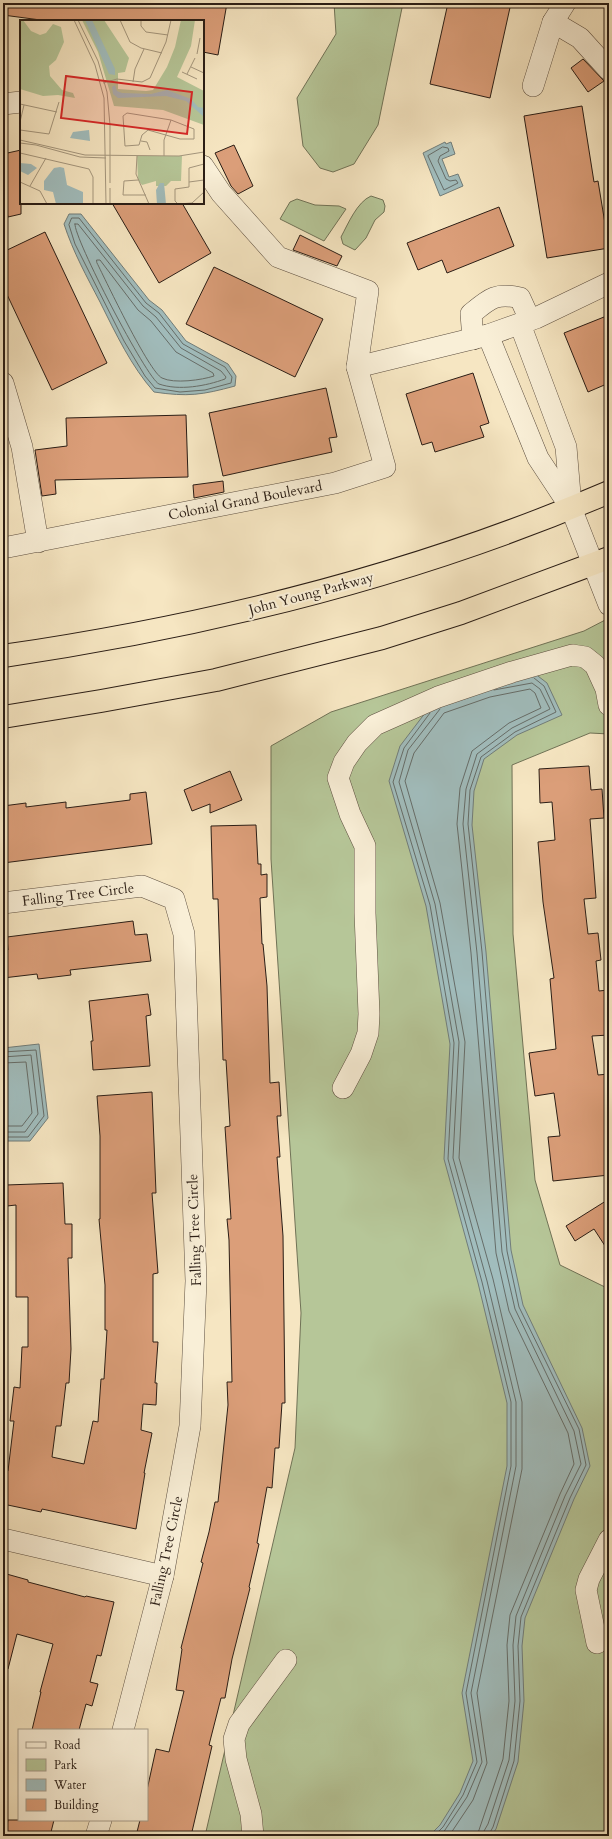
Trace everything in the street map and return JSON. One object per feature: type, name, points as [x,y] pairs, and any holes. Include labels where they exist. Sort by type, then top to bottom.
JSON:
[{"type":"highway","name":"John Young Parkway","points":[[3,656],[71,646],[229,615],[367,579],[475,543],[571,508],[609,492]]},
{"type":"highway","points":[[3,717],[216,680],[382,638],[461,613],[601,561]]},
{"type":"street","points":[[533,86],[553,22],[565,3]]},
{"type":"street","points":[[553,22],[580,38],[609,70]]},
{"type":"street","points":[[3,104],[20,102]]},
{"type":"street","name":"Colonial Grand Boulevard","points":[[3,548],[335,483],[385,467],[357,367],[368,291],[278,257],[221,192],[204,167]]},
{"type":"street","points":[[357,367],[481,337],[525,322],[609,283]]},
{"type":"street","points":[[571,508],[566,447],[525,322],[520,298],[506,294],[490,298],[472,314],[481,337],[538,458],[571,508],[601,561],[609,605]]},
{"type":"street","points":[[3,383],[22,447],[38,542]]},
{"type":"street","points":[[343,1088],[362,1054],[368,1033],[365,846],[350,814],[338,778],[344,762],[357,743],[375,725],[438,697],[512,672],[572,655],[584,657],[595,665],[606,690],[609,705]]},
{"type":"street","name":"Falling Tree Circle","points":[[3,903],[142,886],[174,899],[184,934],[196,1281],[190,1426],[163,1576],[124,1729]]},
{"type":"street","points":[[3,1539],[163,1576]]},
{"type":"street","points":[[597,1643],[586,1590],[589,1579],[609,1540]]},
{"type":"street","points":[[253,1836],[250,1814],[236,1759],[234,1738],[239,1724],[286,1660]]},
{"type":"street","points":[[96,1836],[101,1821]]},
{"type":"green space","points":[[334,3],[403,3],[378,125],[354,164],[333,172],[320,168],[303,146],[297,98],[336,34]]},
{"type":"green space","points":[[371,196],[383,200],[385,206],[384,212],[375,220],[366,238],[355,250],[343,244],[341,237],[357,208]]},
{"type":"green space","points":[[297,199],[315,205],[339,206],[346,209],[324,241],[280,219],[290,202]]},
{"type":"green space","points":[[609,618],[609,734],[590,733],[512,765],[513,934],[535,1180],[560,1265],[609,1289],[609,1836],[205,1836],[295,1448],[301,1313],[271,859],[271,746],[331,712],[584,631]]},
{"type":"water","points":[[445,142],[446,144],[451,142],[455,154],[442,159],[449,177],[458,174],[463,186],[440,196],[423,153]]},
{"type":"water","points":[[69,214],[81,214],[149,300],[162,310],[186,341],[228,364],[236,376],[235,386],[186,395],[154,392],[124,349],[80,264],[64,224]]},
{"type":"water","points":[[534,673],[547,683],[562,715],[517,735],[484,759],[474,791],[472,825],[486,952],[511,1250],[523,1305],[582,1428],[590,1466],[574,1499],[525,1618],[522,1646],[524,1701],[518,1762],[496,1829],[491,1836],[429,1836],[440,1825],[460,1793],[473,1761],[462,1693],[507,1466],[507,1403],[478,1283],[444,1159],[450,1044],[426,906],[389,781],[400,746],[435,700]]},
{"type":"water","points":[[39,1044],[48,1118],[30,1141],[3,1141],[3,1048]]},
{"type":"building","points":[[3,3],[227,3],[218,55],[204,52],[204,20],[40,20],[3,15]]},
{"type":"building","points":[[448,3],[511,3],[490,98],[430,84]]},
{"type":"building","points":[[583,59],[604,81],[588,92],[571,68]]},
{"type":"building","points":[[582,106],[594,182],[598,181],[609,248],[547,258],[524,116]]},
{"type":"building","points":[[234,145],[253,186],[238,194],[231,186],[215,153]]},
{"type":"building","points":[[20,150],[21,214],[8,217],[3,193],[3,154]]},
{"type":"building","points":[[113,204],[183,204],[211,253],[159,283]]},
{"type":"building","points":[[499,207],[514,246],[447,273],[442,260],[418,270],[407,243]]},
{"type":"building","points":[[45,232],[107,363],[52,390],[3,286],[3,252]]},
{"type":"building","points":[[300,235],[342,256],[337,266],[293,250]]},
{"type":"building","points":[[214,267],[323,319],[295,377],[186,324]]},
{"type":"building","points":[[609,315],[609,383],[588,392],[564,333]]},
{"type":"building","points":[[473,373],[489,423],[480,426],[484,437],[435,452],[432,442],[422,445],[406,394]]},
{"type":"building","points":[[326,388],[337,437],[329,438],[332,452],[223,476],[209,413]]},
{"type":"building","points":[[186,415],[188,477],[55,480],[56,494],[42,496],[35,450],[67,446],[66,418]]},
{"type":"building","points":[[223,481],[224,492],[194,498],[193,485]]},
{"type":"building","points":[[589,766],[591,790],[602,789],[604,818],[590,819],[596,898],[584,899],[588,934],[598,933],[601,960],[596,961],[599,991],[608,990],[609,1035],[592,1036],[598,1075],[609,1074],[609,1175],[553,1181],[548,1137],[560,1136],[554,1093],[535,1096],[529,1053],[556,1049],[550,979],[554,978],[543,902],[538,842],[555,840],[552,802],[540,803],[539,769]]},
{"type":"building","points":[[230,771],[242,800],[210,813],[210,804],[192,811],[184,790]]},
{"type":"building","points":[[146,792],[152,844],[3,863],[3,806],[26,803],[26,807],[66,802],[66,808],[130,800],[130,794]]},
{"type":"building","points":[[256,825],[258,864],[261,864],[261,875],[267,874],[267,897],[260,898],[262,944],[267,986],[270,1083],[279,1082],[281,1116],[277,1116],[280,1157],[277,1157],[283,1236],[285,1403],[282,1403],[279,1448],[275,1448],[272,1488],[267,1487],[257,1543],[259,1544],[250,1588],[232,1659],[225,1698],[221,1698],[209,1745],[212,1746],[191,1836],[136,1836],[140,1821],[148,1821],[148,1785],[156,1749],[169,1752],[184,1691],[176,1690],[181,1648],[203,1563],[201,1562],[215,1502],[218,1502],[228,1405],[227,1382],[232,1382],[229,1240],[227,1219],[231,1219],[225,1127],[230,1126],[226,1060],[223,1060],[218,899],[213,899],[211,826]]},
{"type":"building","points":[[133,921],[135,935],[147,934],[151,961],[70,970],[71,975],[38,979],[37,974],[3,978],[3,951],[8,950],[7,937]]},
{"type":"building","points":[[148,994],[151,1015],[146,1016],[150,1066],[93,1070],[91,1041],[93,1041],[89,1001]]},
{"type":"building","points":[[152,1092],[156,1193],[152,1193],[158,1273],[153,1274],[153,1342],[158,1342],[155,1383],[157,1383],[156,1405],[143,1404],[141,1430],[152,1433],[144,1473],[136,1529],[42,1509],[41,1512],[3,1504],[3,1470],[8,1471],[14,1421],[10,1421],[14,1387],[20,1388],[22,1347],[28,1347],[28,1297],[16,1297],[16,1205],[7,1206],[6,1185],[63,1183],[65,1224],[72,1224],[72,1258],[68,1258],[71,1349],[69,1383],[66,1383],[61,1426],[56,1426],[52,1457],[84,1464],[93,1421],[98,1422],[101,1379],[104,1379],[107,1330],[105,1330],[105,1285],[99,1219],[100,1136],[97,1096]]},
{"type":"building","points":[[609,1199],[609,1252],[594,1229],[575,1241],[566,1226]]},
{"type":"building","points":[[3,1573],[28,1580],[28,1582],[85,1597],[114,1602],[101,1656],[97,1655],[90,1682],[98,1684],[92,1706],[86,1704],[79,1729],[32,1729],[40,1692],[53,1644],[17,1634],[8,1669],[3,1668]]},
{"type":"building","points":[[8,1820],[54,1821],[50,1836],[5,1836]]}]
